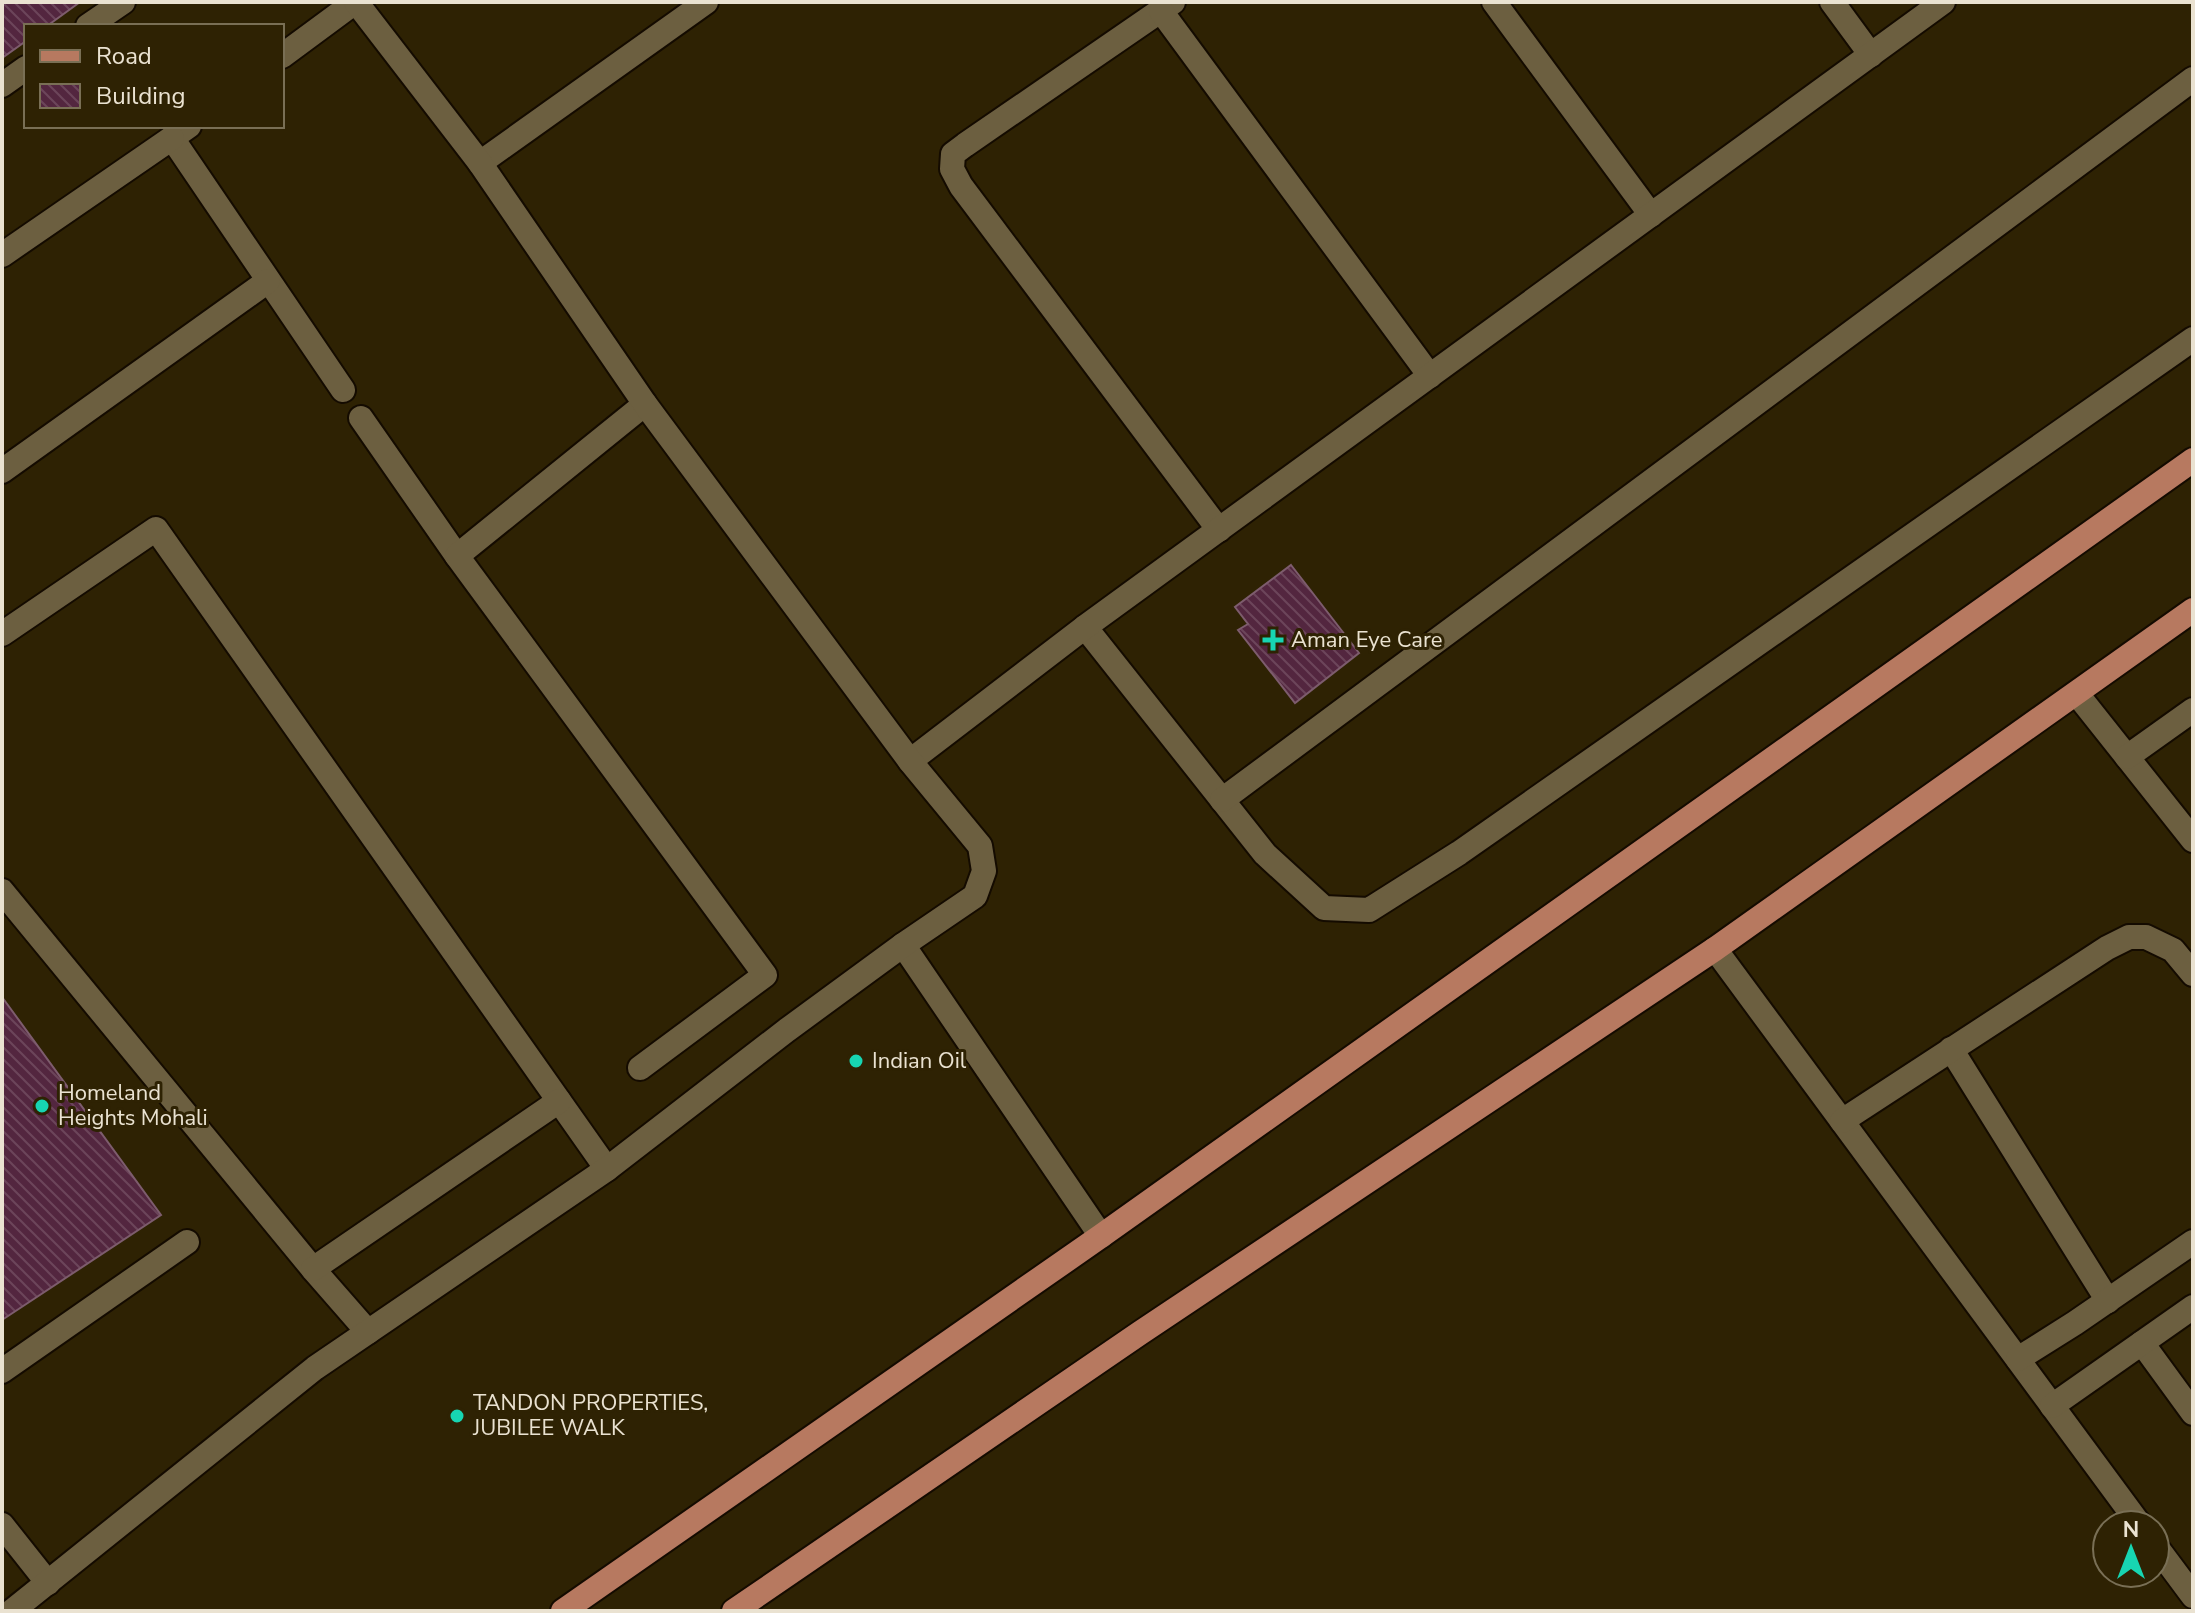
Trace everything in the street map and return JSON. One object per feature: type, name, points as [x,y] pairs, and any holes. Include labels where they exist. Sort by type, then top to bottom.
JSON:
[{"type":"main road","points":[[563,1611],[1101,1236],[2193,460]]},
{"type":"main road","points":[[734,1611],[1140,1333],[1715,949],[2193,610]]},
{"type":"street","points":[[91,24],[123,2]]},
{"type":"street","points":[[12,1611],[315,1368],[607,1169],[787,1030],[975,896],[984,871],[980,846],[910,761],[645,404],[480,163],[355,2],[284,55]]},
{"type":"street","points":[[480,163],[706,2]]},
{"type":"street","points":[[1494,2],[1651,215]]},
{"type":"street","points":[[1832,2],[1871,55]]},
{"type":"street","points":[[910,761],[1085,627],[1943,2]]},
{"type":"street","points":[[1219,530],[961,186],[952,169],[953,154],[965,145],[1167,6],[1430,376]]},
{"type":"street","points":[[2,85],[24,69]]},
{"type":"street","points":[[1222,800],[2193,79]]},
{"type":"street","points":[[2,255],[181,132],[268,281],[343,390]]},
{"type":"street","points":[[2,471],[268,281]]},
{"type":"street","points":[[1085,627],[1265,854],[1324,908],[1369,910],[1472,844],[2193,339]]},
{"type":"street","points":[[457,556],[645,404]]},
{"type":"street","points":[[361,418],[457,556],[765,975],[640,1068]]},
{"type":"street","points":[[2,634],[156,529],[607,1169]]},
{"type":"street","points":[[2077,694],[2193,840]]},
{"type":"street","points":[[2127,757],[2193,710]]},
{"type":"street","points":[[2,891],[368,1332]]},
{"type":"street","points":[[1842,1121],[2107,948],[2129,937],[2146,937],[2173,950],[2193,974]]},
{"type":"street","points":[[903,945],[1101,1236]]},
{"type":"street","points":[[1715,949],[2128,1509]]},
{"type":"street","points":[[1951,1049],[2108,1301]]},
{"type":"street","points":[[313,1269],[559,1101]]},
{"type":"street","points":[[2,1371],[187,1242]]},
{"type":"street","points":[[2018,1359],[2193,1242]]},
{"type":"street","points":[[2052,1406],[2193,1307]]},
{"type":"street","points":[[2142,1343],[2193,1413]]},
{"type":"street","points":[[2,1525],[48,1583]]},
{"type":"street","points":[[2171,1566],[2193,1596]]},
{"type":"building","points":[[2,2],[80,2],[50,24],[24,24],[24,42],[2,58]]},
{"type":"building","points":[[1291,565],[1359,653],[1295,703],[1238,630],[1248,624],[1235,607]]},
{"type":"building","name":"Homeland Heights Mohali","points":[[2,997],[161,1215],[2,1320]]},
{"type":"place","name":"Aman Eye Care","points":[[1273,640]]},
{"type":"place","name":"Indian Oil","points":[[856,1061]]},
{"type":"place","name":"Homeland Heights Mohali","points":[[42,1106]]},
{"type":"place","name":"TANDON PROPERTIES, JUBILEE WALK","points":[[457,1416]]}]
